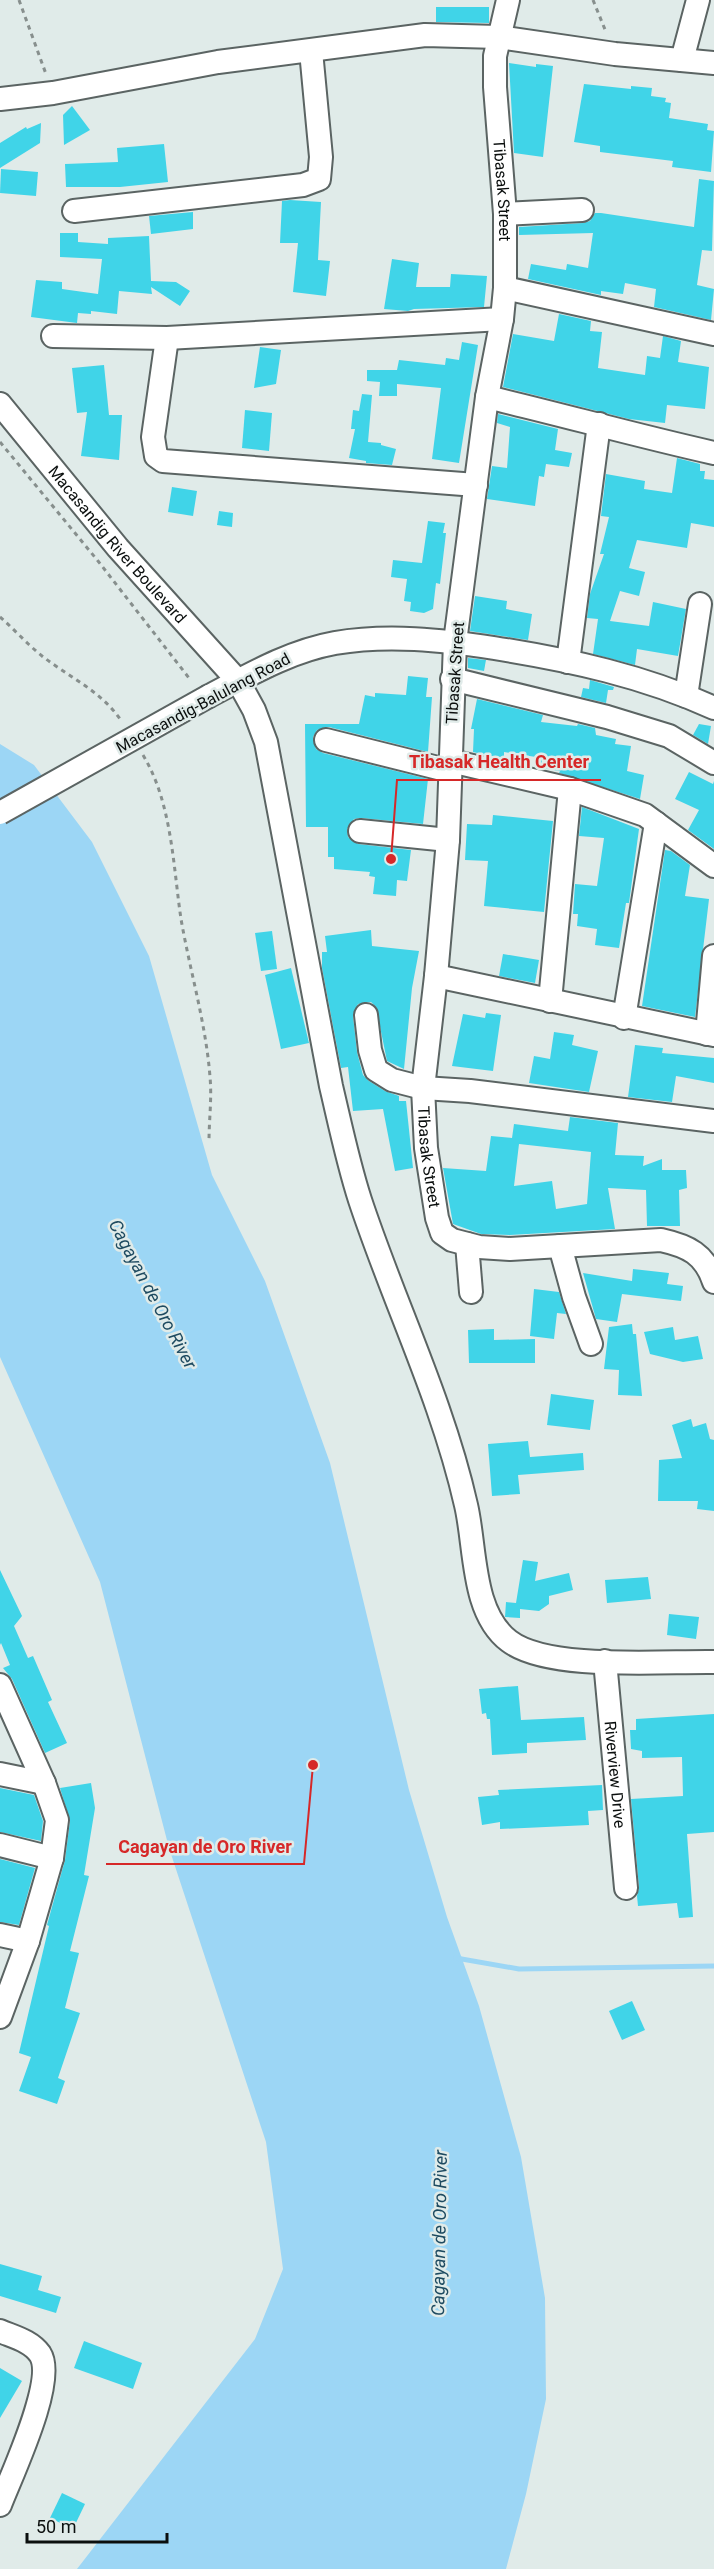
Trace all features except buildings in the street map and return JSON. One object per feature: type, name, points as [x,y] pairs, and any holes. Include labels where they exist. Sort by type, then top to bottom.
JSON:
[{"type":"street","name":"Tibasak Street","points":[[508,0],[498,37],[495,87],[505,214],[505,288],[455,642],[448,840],[423,1088],[426,1148],[437,1218],[442,1233],[452,1240],[510,1249],[661,1240],[681,1244],[704,1260],[714,1282]]},
{"type":"street","points":[[682,60],[698,0]]},
{"type":"street","points":[[0,99],[53,93],[218,62],[425,35],[498,37],[615,54],[714,63]]},
{"type":"street","points":[[74,211],[313,183],[319,179],[322,170],[311,51]]},
{"type":"street","points":[[505,214],[582,210]]},
{"type":"street","points":[[505,288],[714,334]]},
{"type":"street","points":[[53,336],[167,338],[502,319]]},
{"type":"street","points":[[167,338],[153,437],[156,456],[163,461],[476,485]]},
{"type":"street","points":[[488,397],[714,453]]},
{"type":"street","name":"Macasandig River Boulevard","points":[[0,404],[111,539],[238,681],[254,710],[266,742],[331,1086],[344,1141],[360,1199],[442,1416],[457,1464],[481,1593],[492,1620],[506,1639],[523,1650],[545,1656],[605,1661],[714,1662]]},
{"type":"street","points":[[568,662],[599,424]]},
{"type":"street","points":[[686,696],[700,604]]},
{"type":"street","name":"Macasandig-Balulang Road","points":[[0,813],[274,662],[333,643],[393,638],[455,642],[568,662],[639,678],[714,708]]},
{"type":"street","points":[[452,680],[607,717],[669,736],[714,763]]},
{"type":"street","points":[[326,740],[570,789],[645,815],[714,866]]},
{"type":"street","points":[[550,1001],[570,789]]},
{"type":"street","points":[[624,1018],[656,823]]},
{"type":"street","points":[[360,831],[448,840]]},
{"type":"street","points":[[436,976],[624,1018],[710,1034],[714,956]]},
{"type":"street","points":[[366,1016],[370,1050],[376,1070],[392,1080],[423,1088],[470,1091],[714,1121]]},
{"type":"street","points":[[467,1244],[471,1292]]},
{"type":"street","points":[[560,1246],[574,1297],[591,1344]]},
{"type":"street","name":"Riverview Drive","points":[[605,1661],[626,1888]]},
{"type":"street","points":[[0,2017],[28,1941],[52,1858],[57,1820],[44,1783],[1,1691]]},
{"type":"street","points":[[0,1774],[44,1783]]},
{"type":"street","points":[[0,1845],[52,1858]]},
{"type":"street","points":[[0,1935],[28,1941]]},
{"type":"street","points":[[0,2331],[27,2342],[39,2352],[44,2363],[43,2386],[34,2416],[0,2505]]},
{"type":"path","points":[[19,0],[53,93]]},
{"type":"path","points":[[593,0],[615,54]]},
{"type":"path","points":[[0,442],[98,561],[189,678]]},
{"type":"path","points":[[0,617],[42,656],[94,693],[117,713],[127,730]]},
{"type":"path","points":[[138,748],[149,765],[165,810],[210,1077],[209,1141]]},
{"type":"water","points":[[0,744],[34,765],[92,842],[149,956],[212,1175],[265,1281],[330,1463],[409,1790],[447,1917],[479,2006],[521,2157],[545,2298],[546,2399],[526,2494],[506,2569],[77,2569],[255,2339],[283,2269],[266,2142],[169,1848],[100,1582],[0,1357]]},
{"type":"waterway","points":[[456,1958],[519,1969],[714,1966]]},
{"type":"place","name":"Tibasak Health Center","points":[[391,859]]},
{"type":"place","name":"Cagayan de Oro River","points":[[313,1765]]}]
